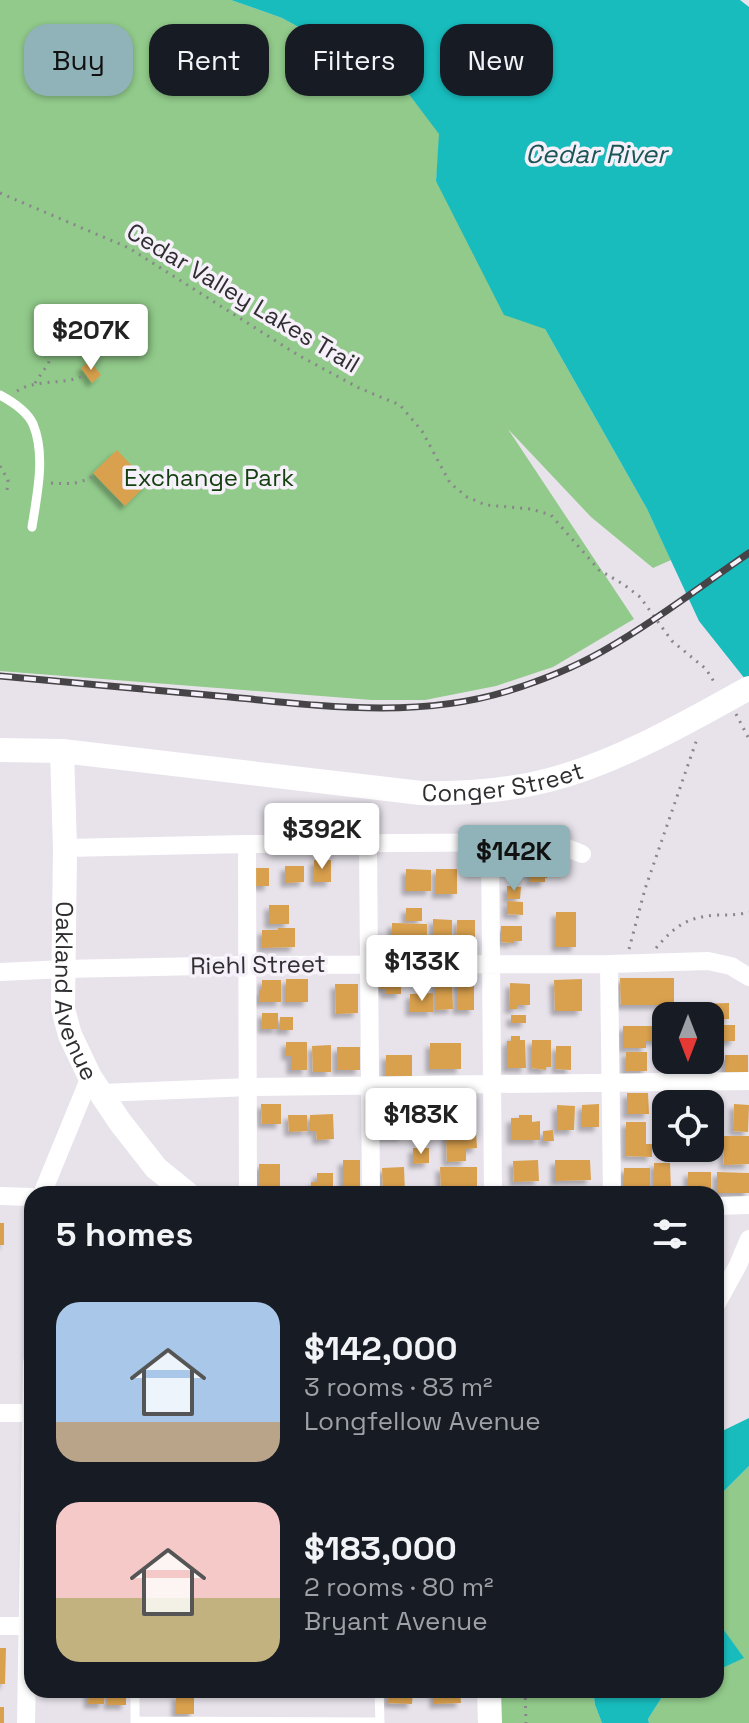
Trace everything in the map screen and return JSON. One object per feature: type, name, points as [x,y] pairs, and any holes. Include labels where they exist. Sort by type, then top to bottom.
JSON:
[{"type":"main road","name":"Conger Street","points":[[0,750],[62,751],[421,793],[464,793],[518,787],[580,771],[610,759],[749,688]]},
{"type":"main road","name":"Oakland Avenue","points":[[62,751],[65,848],[63,1009],[70,1035],[120,1122],[156,1168],[178,1186]]},
{"type":"main road","points":[[489,1698],[490,1723]]},
{"type":"street","points":[[65,848],[553,842],[582,854]]},
{"type":"street","points":[[490,843],[493,1186]]},
{"type":"street","points":[[247,844],[248,1186]]},
{"type":"street","points":[[368,844],[371,1186]]},
{"type":"street","name":"Riehl Street","points":[[0,972],[248,965],[708,961],[731,966],[749,977]]},
{"type":"street","points":[[612,1186],[612,1082],[626,963]]},
{"type":"street","points":[[46,1186],[96,1085],[249,1087],[749,1081]]},
{"type":"street","points":[[0,1196],[24,1197]]},
{"type":"street","points":[[724,1206],[749,1205]]},
{"type":"street","points":[[724,1289],[749,1239]]},
{"type":"street","points":[[0,1413],[24,1413]]},
{"type":"street","points":[[0,1626],[24,1626]]},
{"type":"street","points":[[26,1723],[27,1698]]},
{"type":"lane","points":[[0,395],[16,403],[32,423],[39,448],[32,527]]},
{"type":"lane","points":[[135,1698],[135,1722],[380,1722],[379,1698]]},
{"type":"path","name":"Cedar Valley Lakes Trail","points":[[0,193],[129,248],[298,355],[359,388],[400,405],[422,431],[450,483],[467,497],[486,505],[531,509],[551,515],[599,570],[640,597],[672,641],[706,669],[717,705],[749,739]]},
{"type":"path","points":[[35,383],[53,351]]},
{"type":"path","points":[[10,400],[17,391],[35,383],[61,382],[85,375]]},
{"type":"path","points":[[0,466],[7,475],[7,491]]},
{"type":"path","points":[[38,485],[75,484],[93,476]]},
{"type":"path","points":[[626,963],[645,889],[696,746],[717,705]]},
{"type":"path","points":[[626,963],[684,922],[703,916],[749,912]]},
{"type":"path","points":[[525,1698],[526,1723]]},
{"type":"green space","name":"Exchange Park","points":[[0,0],[231,0],[282,18],[293,24],[285,24],[285,96],[410,96],[440,134],[436,181],[545,329],[647,509],[671,560],[653,568],[591,517],[508,429],[634,619],[553,667],[496,686],[425,700],[372,700],[0,671]]},
{"type":"green space","points":[[749,1466],[749,1723],[649,1723],[648,1719],[661,1698],[724,1698],[724,1667],[743,1658],[724,1631],[724,1491]]},
{"type":"green space","points":[[489,1698],[594,1698],[602,1723],[490,1723]]},
{"type":"water","name":"Cedar River","points":[[231,0],[740,0],[749,7],[749,684],[699,621],[647,509],[545,329],[504,315],[436,181],[439,134],[410,96],[424,96],[424,24],[293,24]]},
{"type":"water","points":[[749,1418],[749,1466],[724,1491],[724,1430]]},
{"type":"water","points":[[724,1630],[744,1658],[724,1667]]},
{"type":"water","points":[[594,1698],[661,1698],[648,1719],[649,1723],[602,1723]]},
{"type":"building","points":[[90,361],[101,375],[92,383],[81,368]]},
{"type":"building","points":[[117,450],[148,483],[125,506],[93,473]]},
{"type":"building","points":[[314,860],[331,860],[331,882],[314,882]]},
{"type":"building","points":[[530,863],[546,863],[545,882],[530,882]]},
{"type":"building","points":[[285,866],[304,866],[304,882],[285,883]]},
{"type":"building","points":[[256,868],[269,868],[269,886],[256,886]]},
{"type":"building","points":[[406,869],[431,870],[431,891],[406,891]]},
{"type":"building","points":[[436,869],[457,869],[457,894],[436,894]]},
{"type":"building","points":[[507,886],[521,887],[520,899],[507,899]]},
{"type":"building","points":[[507,901],[523,902],[523,915],[507,914]]},
{"type":"building","points":[[269,905],[289,905],[289,924],[269,924]]},
{"type":"building","points":[[406,908],[422,908],[422,921],[406,921]]},
{"type":"building","points":[[556,912],[576,912],[576,947],[556,947]]},
{"type":"building","points":[[433,919],[452,920],[452,942],[433,941]]},
{"type":"building","points":[[457,920],[475,920],[475,942],[456,942]]},
{"type":"building","points":[[392,923],[427,924],[427,936],[420,936],[420,949],[392,949]]},
{"type":"building","points":[[501,926],[522,926],[522,941],[501,942]]},
{"type":"building","points":[[295,928],[295,947],[262,948],[262,930]]},
{"type":"building","points":[[380,977],[401,977],[401,994],[385,994],[385,989],[380,989]]},
{"type":"building","points":[[620,978],[674,978],[674,1002],[621,1005]]},
{"type":"building","points":[[286,979],[308,979],[308,1002],[286,1002]]},
{"type":"building","points":[[582,979],[582,1011],[555,1011],[554,980]]},
{"type":"building","points":[[262,980],[281,980],[281,1002],[259,1002]]},
{"type":"building","points":[[436,980],[452,980],[453,1009],[436,1010]]},
{"type":"building","points":[[457,980],[474,980],[474,1010],[457,1010]]},
{"type":"building","points":[[510,983],[530,984],[530,1005],[517,1005],[517,1009],[509,1009]]},
{"type":"building","points":[[335,984],[358,984],[358,1013],[336,1014]]},
{"type":"building","points":[[433,993],[433,1012],[410,1012],[410,994]]},
{"type":"building","points":[[724,1003],[729,1003],[729,1019],[724,1019]]},
{"type":"building","points":[[262,1013],[278,1013],[278,1029],[262,1029]]},
{"type":"building","points":[[511,1015],[526,1015],[526,1023],[511,1023]]},
{"type":"building","points":[[280,1017],[293,1017],[293,1030],[280,1030]]},
{"type":"building","points":[[724,1025],[735,1025],[735,1041],[724,1041]]},
{"type":"building","points":[[623,1026],[652,1026],[652,1041],[646,1041],[646,1048],[623,1048]]},
{"type":"building","points":[[511,1036],[520,1036],[520,1040],[525,1040],[526,1068],[507,1068],[507,1041],[511,1041]]},
{"type":"building","points":[[532,1040],[551,1040],[551,1067],[546,1067],[546,1070],[532,1068]]},
{"type":"building","points":[[286,1042],[307,1042],[307,1070],[291,1070],[291,1056],[286,1056]]},
{"type":"building","points":[[430,1043],[461,1043],[461,1069],[430,1069]]},
{"type":"building","points":[[331,1045],[331,1072],[313,1072],[312,1046]]},
{"type":"building","points":[[556,1046],[571,1046],[571,1070],[556,1069]]},
{"type":"building","points":[[337,1047],[360,1047],[360,1070],[337,1070]]},
{"type":"building","points":[[626,1052],[647,1052],[647,1071],[626,1071]]},
{"type":"building","points":[[386,1055],[412,1055],[412,1076],[386,1076]]},
{"type":"building","points":[[725,1055],[748,1055],[748,1072],[725,1072]]},
{"type":"building","points":[[627,1093],[648,1093],[649,1114],[627,1114]]},
{"type":"building","points":[[427,1095],[454,1095],[455,1131],[427,1131]]},
{"type":"building","points":[[379,1101],[402,1101],[403,1136],[380,1136]]},
{"type":"building","points":[[261,1104],[281,1104],[281,1124],[262,1124]]},
{"type":"building","points":[[599,1104],[599,1127],[582,1127],[582,1105]]},
{"type":"building","points":[[734,1104],[749,1105],[748,1132],[733,1131]]},
{"type":"building","points":[[557,1105],[575,1106],[574,1130],[557,1130]]},
{"type":"building","points":[[333,1114],[334,1139],[317,1140],[316,1131],[310,1131],[310,1115]]},
{"type":"building","points":[[288,1115],[307,1115],[308,1131],[289,1132]]},
{"type":"building","points":[[519,1115],[532,1115],[532,1122],[540,1121],[540,1140],[511,1140],[511,1118],[519,1118]]},
{"type":"building","points":[[626,1122],[646,1122],[646,1144],[652,1144],[652,1157],[626,1156]]},
{"type":"building","points":[[553,1130],[554,1141],[543,1141],[543,1131]]},
{"type":"building","points":[[446,1132],[476,1132],[477,1148],[466,1149],[466,1161],[447,1162]]},
{"type":"building","points":[[724,1136],[749,1136],[749,1164],[724,1165]]},
{"type":"building","points":[[413,1148],[429,1148],[429,1163],[413,1164]]},
{"type":"building","points":[[343,1160],[360,1160],[360,1186],[343,1186]]},
{"type":"building","points":[[538,1160],[539,1181],[514,1182],[513,1161]]},
{"type":"building","points":[[555,1160],[590,1160],[591,1180],[555,1181]]},
{"type":"building","points":[[654,1163],[670,1163],[671,1186],[654,1186]]},
{"type":"building","points":[[259,1164],[280,1164],[280,1186],[259,1186]]},
{"type":"building","points":[[404,1167],[405,1186],[383,1186],[382,1168]]},
{"type":"building","points":[[440,1167],[477,1167],[477,1186],[441,1186]]},
{"type":"building","points":[[624,1168],[650,1168],[650,1186],[624,1186]]},
{"type":"building","points":[[688,1172],[711,1172],[711,1186],[688,1186]]},
{"type":"building","points":[[717,1172],[749,1173],[749,1193],[724,1193],[724,1186],[717,1186]]},
{"type":"building","points":[[317,1173],[333,1173],[333,1186],[311,1186],[311,1182],[317,1182]]},
{"type":"building","points":[[0,1223],[4,1223],[4,1245],[0,1245]]},
{"type":"building","points":[[0,1648],[6,1648],[5,1684],[0,1684]]},
{"type":"building","points":[[88,1698],[104,1698],[104,1704],[88,1704]]},
{"type":"building","points":[[108,1698],[126,1698],[126,1705],[108,1705]]},
{"type":"building","points":[[176,1698],[194,1698],[194,1714],[176,1714]]},
{"type":"building","points":[[388,1698],[412,1698],[412,1704],[388,1703]]},
{"type":"building","points":[[434,1698],[461,1698],[461,1703],[434,1704]]},
{"type":"building","points":[[0,1707],[4,1707],[4,1723],[0,1723]]},
{"type":"railway","points":[[0,676],[369,708],[404,708],[474,700],[532,683],[592,657],[659,616],[749,553]]}]
